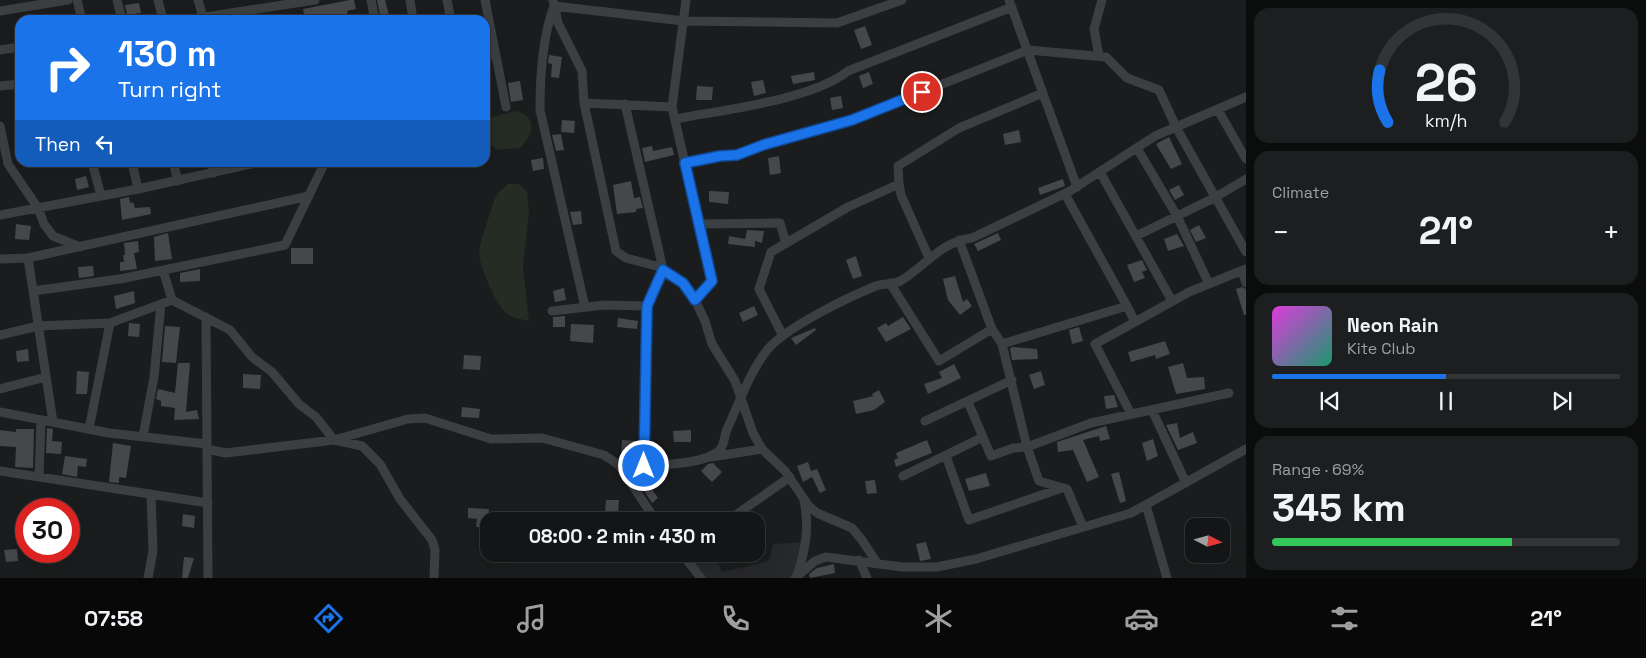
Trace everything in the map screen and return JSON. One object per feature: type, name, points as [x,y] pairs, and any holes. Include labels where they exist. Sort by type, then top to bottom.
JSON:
[{"type":"street","points":[[0,11],[68,0]]},
{"type":"street","points":[[77,0],[81,15]]},
{"type":"street","points":[[117,0],[121,15]]},
{"type":"street","points":[[158,0],[162,15]]},
{"type":"street","points":[[198,0],[202,15]]},
{"type":"street","points":[[230,15],[316,0]]},
{"type":"street","points":[[371,0],[374,15]]},
{"type":"street","points":[[410,0],[412,15]]},
{"type":"street","points":[[447,0],[450,15]]},
{"type":"street","points":[[485,0],[488,15]]},
{"type":"street","points":[[686,0],[672,107],[712,281],[695,300]]},
{"type":"street","points":[[553,3],[684,21],[837,22],[902,0]]},
{"type":"street","points":[[1099,56],[1094,29],[1102,0]]},
{"type":"street","points":[[553,3],[558,23],[582,71],[584,104],[616,251],[626,258],[663,270],[683,283],[695,300],[705,321],[712,344],[736,381],[753,432],[762,449],[790,477],[803,497],[817,512],[852,528],[878,563]]},
{"type":"street","points":[[553,3],[547,31],[540,87],[540,110],[585,307]]},
{"type":"street","points":[[675,119],[777,99],[835,81],[848,71],[1010,4],[1077,186]]},
{"type":"street","points":[[254,10],[255,15]]},
{"type":"street","points":[[490,24],[506,107]]},
{"type":"street","points":[[0,50],[15,48]]},
{"type":"street","points":[[685,163],[720,156],[737,155],[763,145],[852,120],[1028,50],[1106,57],[1127,78],[1158,90],[1214,198],[1246,252]]},
{"type":"street","points":[[490,55],[496,53]]},
{"type":"street","points":[[0,86],[15,84]]},
{"type":"street","points":[[929,258],[901,195],[898,166],[959,128],[1043,93]]},
{"type":"street","points":[[708,458],[723,446],[726,430],[757,366],[769,348],[784,336],[832,307],[877,286],[900,281],[929,258],[959,240],[972,238],[1065,194],[1154,136],[1246,97]]},
{"type":"street","points":[[584,104],[672,107]]},
{"type":"street","points":[[625,104],[663,270],[647,306],[644,466]]},
{"type":"street","points":[[1218,110],[1246,160]]},
{"type":"street","points":[[0,126],[8,164],[38,208],[44,224],[53,236],[80,247]]},
{"type":"street","points":[[1137,148],[1177,216],[1209,284]]},
{"type":"street","points":[[93,167],[101,196]]},
{"type":"street","points":[[133,167],[138,189]]},
{"type":"street","points":[[175,167],[178,181]]},
{"type":"street","points":[[213,167],[214,173]]},
{"type":"street","points":[[0,215],[178,181],[237,167]]},
{"type":"street","points":[[33,291],[163,270],[285,246],[323,167]]},
{"type":"street","points":[[0,169],[12,170]]},
{"type":"street","points":[[1100,172],[1172,301]]},
{"type":"street","points":[[1136,236],[1214,198],[1246,179]]},
{"type":"street","points":[[784,336],[759,289],[771,252],[848,207],[899,184]]},
{"type":"street","points":[[1065,194],[1135,322]]},
{"type":"street","points":[[0,258],[28,258],[309,196]]},
{"type":"street","points":[[699,224],[780,223],[786,243]]},
{"type":"street","points":[[959,240],[992,329],[1002,344],[1027,447],[1039,481],[1067,490],[1083,527]]},
{"type":"street","points":[[28,258],[53,422]]},
{"type":"street","points":[[163,270],[172,300]]},
{"type":"street","points":[[1131,414],[1095,344],[1172,301],[1244,270],[1246,283]]},
{"type":"street","points":[[890,283],[940,361],[992,329]]},
{"type":"street","points":[[0,335],[38,326],[110,323],[172,300],[230,330],[252,357],[272,372],[299,404],[316,417],[334,440],[362,446],[380,464],[400,499],[432,540],[435,550],[434,578]]},
{"type":"street","points":[[143,436],[154,377],[161,304]]},
{"type":"street","points":[[552,311],[604,305],[647,306]]},
{"type":"street","points":[[1002,344],[1127,306]]},
{"type":"street","points":[[206,317],[208,578]]},
{"type":"street","points":[[89,429],[110,323]]},
{"type":"street","points":[[0,389],[46,377]]},
{"type":"street","points":[[925,421],[1012,380]]},
{"type":"street","points":[[968,402],[991,456],[1013,448],[1027,447],[1091,423],[1229,393]]},
{"type":"street","points":[[1152,410],[1186,483]]},
{"type":"street","points":[[0,412],[89,429],[207,446],[226,452],[334,440],[408,419],[425,418],[491,439],[542,438],[604,455],[619,465],[650,512]]},
{"type":"street","points":[[39,477],[41,420]]},
{"type":"street","points":[[903,476],[983,437]]},
{"type":"street","points":[[619,465],[644,466],[762,449]]},
{"type":"street","points":[[796,577],[815,561],[826,557],[902,567],[956,564],[1131,513],[1246,449]]},
{"type":"street","points":[[946,456],[969,520],[1062,488]]},
{"type":"street","points":[[0,471],[208,503]]},
{"type":"street","points":[[740,512],[790,477]]},
{"type":"street","points":[[148,578],[154,551],[151,494]]},
{"type":"street","points":[[796,577],[805,548],[807,515],[803,497]]},
{"type":"street","points":[[1146,505],[1167,578]]},
{"type":"street","points":[[860,560],[867,578]]},
{"type":"street","points":[[689,562],[702,578]]},
{"type":"shaded area","points":[[515,111],[522,113],[530,121],[531,126],[531,131],[525,143],[520,148],[497,150],[490,143],[490,118]]},
{"type":"shaded area","points":[[508,184],[519,184],[527,191],[529,213],[523,266],[529,321],[512,317],[504,311],[488,283],[479,253],[494,200],[498,193]]},
{"type":"shaded area","points":[[806,542],[795,578],[701,578],[688,562],[718,562],[722,572],[769,561],[773,544]]},
{"type":"building","points":[[354,0],[356,9],[347,11],[348,15],[304,15],[303,9]]},
{"type":"building","points":[[377,0],[385,0],[389,15],[380,15]]},
{"type":"building","points":[[139,3],[141,13],[127,15],[125,5]]},
{"type":"building","points":[[865,26],[872,45],[861,49],[854,30]]},
{"type":"building","points":[[549,55],[562,57],[559,78],[551,77],[552,64],[548,63]]},
{"type":"building","points":[[814,72],[815,80],[793,84],[791,76]]},
{"type":"building","points":[[869,72],[873,84],[863,88],[859,76]]},
{"type":"building","points":[[763,80],[766,93],[754,96],[751,82]]},
{"type":"building","points":[[520,81],[523,100],[511,102],[508,83]]},
{"type":"building","points":[[697,86],[713,87],[712,100],[696,100]]},
{"type":"building","points":[[841,96],[843,108],[832,110],[830,98]]},
{"type":"building","points":[[562,120],[575,121],[574,133],[561,132]]},
{"type":"building","points":[[1019,130],[1021,142],[1005,145],[1003,134]]},
{"type":"building","points":[[561,134],[564,150],[556,151],[552,135]]},
{"type":"building","points":[[1169,137],[1182,164],[1171,169],[1156,144]]},
{"type":"building","points":[[652,146],[653,151],[672,147],[674,155],[645,162],[642,148]]},
{"type":"building","points":[[779,156],[781,173],[770,175],[768,158]]},
{"type":"building","points":[[543,158],[544,169],[533,171],[531,160]]},
{"type":"building","points":[[86,176],[89,187],[77,190],[75,179]]},
{"type":"building","points":[[1063,179],[1065,186],[1040,195],[1038,188]]},
{"type":"building","points":[[631,181],[634,198],[640,197],[643,208],[636,209],[636,212],[617,214],[613,185]]},
{"type":"building","points":[[1179,185],[1184,195],[1175,200],[1169,190]]},
{"type":"building","points":[[709,191],[729,192],[728,204],[709,202]]},
{"type":"building","points":[[129,197],[130,203],[133,202],[135,208],[150,207],[151,214],[122,220],[120,199]]},
{"type":"building","points":[[581,211],[582,224],[573,225],[570,212]]},
{"type":"building","points":[[16,224],[31,226],[29,240],[15,239]]},
{"type":"building","points":[[1199,225],[1206,238],[1196,242],[1190,230]]},
{"type":"building","points":[[747,230],[764,231],[762,243],[755,241],[755,247],[728,244],[729,236],[745,239]]},
{"type":"building","points":[[168,233],[172,259],[155,261],[154,237]]},
{"type":"building","points":[[998,233],[1001,240],[978,251],[974,244]]},
{"type":"building","points":[[1177,234],[1184,246],[1168,251],[1164,239]]},
{"type":"building","points":[[138,241],[139,252],[134,253],[137,269],[120,271],[120,262],[124,262],[123,255],[125,255],[124,243]]},
{"type":"building","points":[[291,248],[313,248],[313,264],[291,264]]},
{"type":"building","points":[[856,256],[862,276],[853,279],[846,260]]},
{"type":"building","points":[[1142,260],[1147,270],[1142,272],[1145,278],[1134,282],[1127,265]]},
{"type":"building","points":[[93,266],[94,276],[79,278],[78,267]]},
{"type":"building","points":[[200,269],[200,281],[180,282],[180,273]]},
{"type":"building","points":[[955,276],[963,302],[967,299],[972,306],[960,315],[948,300],[943,279]]},
{"type":"building","points":[[1242,287],[1246,289],[1246,315],[1244,315],[1236,289]]},
{"type":"building","points":[[564,288],[566,300],[555,302],[553,291]]},
{"type":"building","points":[[134,291],[135,303],[116,309],[114,296]]},
{"type":"building","points":[[754,306],[758,315],[743,322],[739,313]]},
{"type":"building","points":[[565,316],[565,327],[553,327],[553,317]]},
{"type":"building","points":[[903,317],[911,329],[886,342],[877,328],[886,323],[888,326]]},
{"type":"building","points":[[618,318],[638,321],[637,329],[617,327]]},
{"type":"building","points":[[129,323],[140,324],[139,337],[128,336]]},
{"type":"building","points":[[571,324],[594,325],[593,343],[570,341]]},
{"type":"building","points":[[165,326],[180,327],[176,363],[162,362]]},
{"type":"building","points":[[1079,327],[1083,341],[1072,344],[1069,330]]},
{"type":"building","points":[[815,328],[816,330],[796,345],[791,338]]},
{"type":"building","points":[[1165,341],[1170,354],[1156,359],[1155,355],[1131,362],[1128,352]]},
{"type":"building","points":[[1010,348],[1037,349],[1038,359],[1012,360]]},
{"type":"building","points":[[28,349],[29,361],[17,362],[16,351]]},
{"type":"building","points":[[464,355],[481,356],[480,370],[463,369]]},
{"type":"building","points":[[178,363],[190,363],[186,412],[197,410],[199,419],[174,420],[175,408],[161,406],[161,401],[156,399],[158,389],[175,393]]},
{"type":"building","points":[[1183,363],[1187,378],[1204,377],[1205,389],[1176,394],[1168,367]]},
{"type":"building","points":[[954,364],[961,378],[928,394],[924,384],[942,378],[939,372]]},
{"type":"building","points":[[77,371],[89,372],[87,394],[76,394]]},
{"type":"building","points":[[1041,371],[1045,385],[1034,389],[1029,375]]},
{"type":"building","points":[[243,374],[261,375],[260,389],[243,388]]},
{"type":"building","points":[[879,390],[885,402],[874,410],[856,414],[853,401],[873,396],[872,394]]},
{"type":"building","points":[[1114,395],[1118,407],[1106,409],[1104,396]]},
{"type":"building","points":[[462,407],[480,409],[479,418],[461,417]]},
{"type":"building","points":[[1177,423],[1180,438],[1193,432],[1197,443],[1178,450],[1166,425]]},
{"type":"building","points":[[1106,426],[1110,439],[1100,441],[1099,436],[1083,440],[1099,477],[1087,482],[1073,450],[1058,452],[1057,442]]},
{"type":"building","points":[[47,428],[53,429],[52,441],[62,442],[61,454],[46,453]]},
{"type":"building","points":[[16,429],[34,429],[33,468],[15,467],[16,447],[0,446],[0,430],[16,432]]},
{"type":"building","points":[[691,430],[691,442],[674,442],[673,431]]},
{"type":"building","points":[[1153,439],[1158,456],[1147,461],[1142,443]]},
{"type":"building","points":[[622,440],[636,441],[635,457],[621,456]]},
{"type":"building","points":[[927,440],[932,453],[896,467],[894,460],[898,458],[896,453]]},
{"type":"building","points":[[113,443],[131,446],[126,478],[119,477],[119,483],[109,482]]},
{"type":"building","points":[[65,456],[87,459],[86,467],[78,466],[77,477],[62,474]]},
{"type":"building","points":[[808,462],[811,471],[817,469],[826,490],[820,493],[812,477],[803,482],[797,466]]},
{"type":"building","points":[[713,463],[722,472],[712,482],[701,471],[708,464]]},
{"type":"building","points":[[1119,472],[1126,501],[1120,503],[1111,474]]},
{"type":"building","points":[[641,473],[658,498],[652,503],[633,475]]},
{"type":"building","points":[[986,473],[990,486],[969,491],[965,479]]},
{"type":"building","points":[[875,480],[877,493],[867,494],[865,481]]},
{"type":"building","points":[[606,500],[619,500],[618,512],[605,512]]},
{"type":"building","points":[[468,508],[489,509],[489,512],[480,512],[480,527],[476,527],[477,519],[468,518]]},
{"type":"building","points":[[183,514],[195,516],[194,528],[182,526]]},
{"type":"building","points":[[926,542],[931,559],[920,561],[916,544]]},
{"type":"building","points":[[15,549],[15,561],[6,562],[4,550]]},
{"type":"building","points":[[184,557],[194,558],[188,578],[182,578]]},
{"type":"building","points":[[834,564],[835,573],[810,578],[809,574],[817,568]]},
{"type":"route","points":[[644,466],[644,340],[647,306],[663,270],[683,283],[695,300],[712,281],[685,163],[720,156],[737,155],[763,145],[852,120],[922,92]]}]
